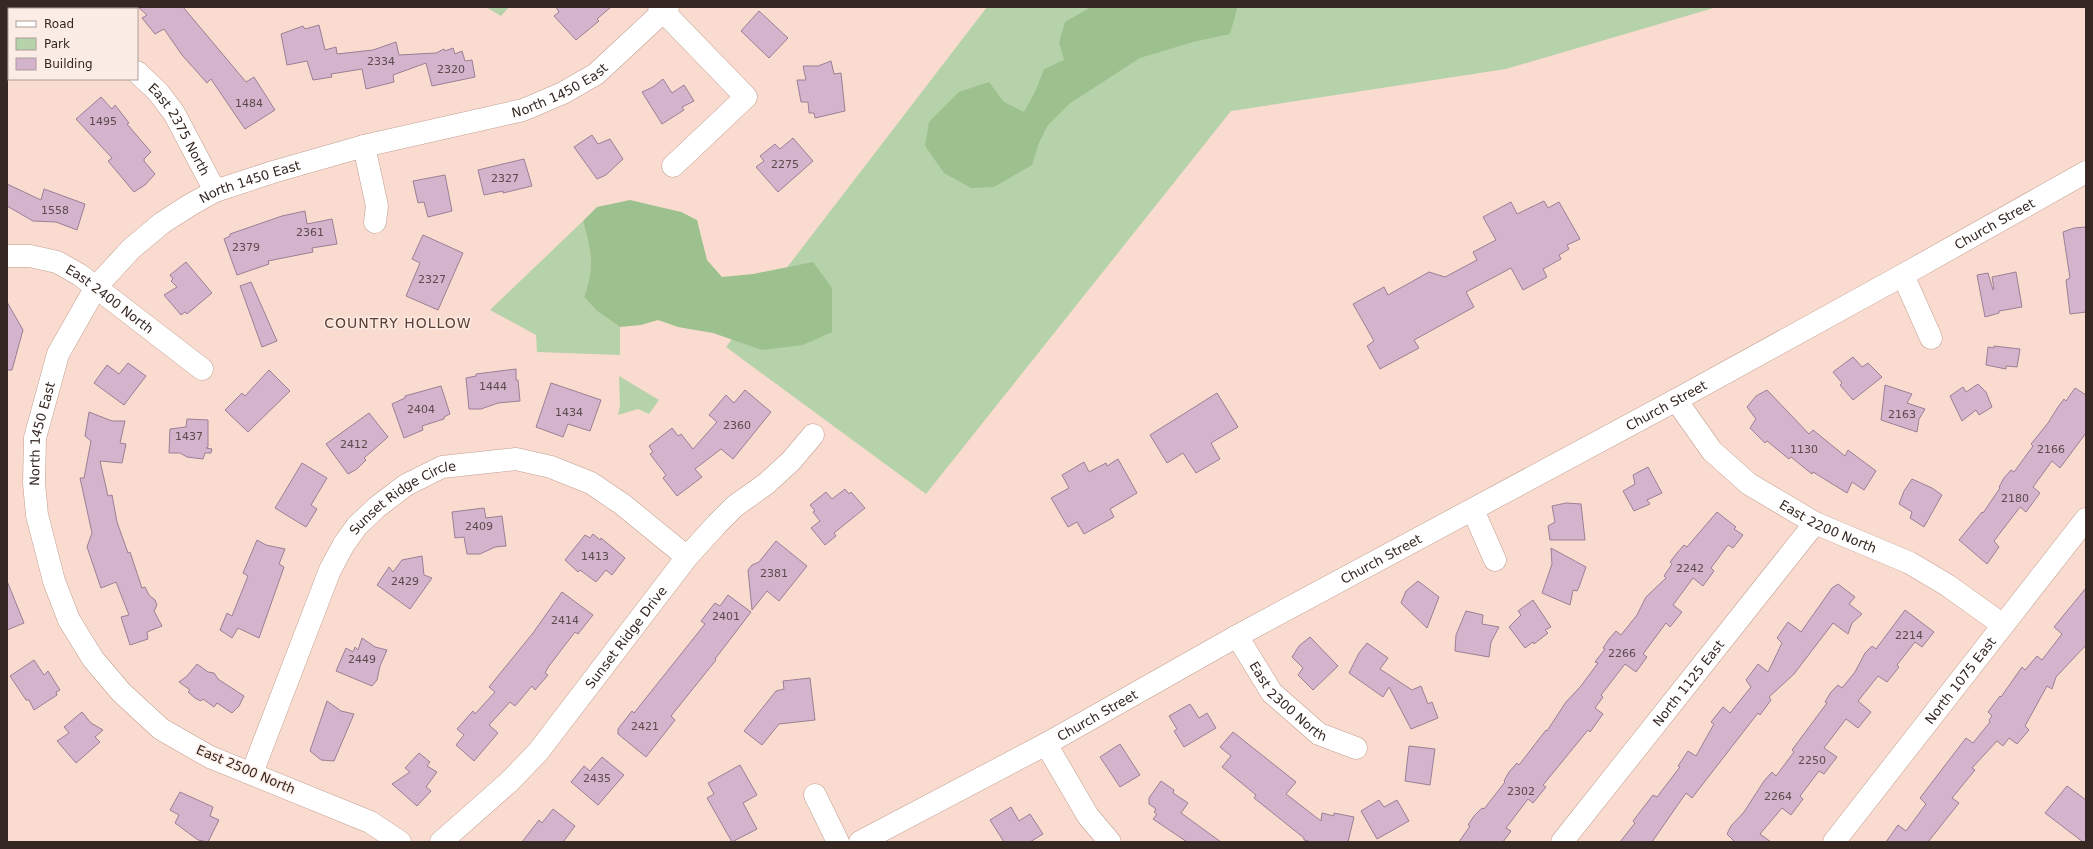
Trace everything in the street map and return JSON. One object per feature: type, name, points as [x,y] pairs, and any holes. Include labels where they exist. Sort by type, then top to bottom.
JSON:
[{"type":"street","points":[[664,8],[746,97],[673,166]]},
{"type":"street","name":"North 1450 East","points":[[44,546],[36,509],[34,483],[35,438],[58,354],[96,287],[131,249],[162,224],[215,191],[273,172],[364,146],[522,110],[563,93],[596,74],[664,8]]},
{"type":"street","name":"East 2375 North","points":[[138,73],[158,92],[174,113],[215,191]]},
{"type":"street","points":[[364,146],[376,206],[375,222]]},
{"type":"street","name":"Church Street","points":[[860,842],[1046,744],[1237,636],[1676,400],[2086,172]]},
{"type":"street","name":"East 2400 North","points":[[7,256],[30,256],[57,262],[80,275],[202,369]]},
{"type":"street","points":[[1903,275],[1931,338]]},
{"type":"street","name":"East 2200 North","points":[[1676,400],[1712,451],[1749,484],[1815,523],[1910,563],[1947,584],[2003,625]]},
{"type":"street","name":"Sunset Ridge Drive","points":[[441,842],[509,782],[538,752],[687,557],[731,511],[766,484],[791,461],[813,435]]},
{"type":"street","name":"Sunset Ridge Circle","points":[[252,773],[330,570],[344,544],[357,526],[377,507],[406,485],[442,467],[516,459],[551,467],[591,483],[622,504],[687,557]]},
{"type":"street","points":[[1473,510],[1495,560]]},
{"type":"street","name":"North 1075 East","points":[[1834,842],[2086,519]]},
{"type":"street","name":"North 1125 East","points":[[1562,842],[1815,523]]},
{"type":"street","name":"East 2500 North","points":[[44,546],[54,581],[69,620],[93,659],[121,692],[161,729],[210,757],[370,822],[400,842]]},
{"type":"street","name":"East 2300 North","points":[[1237,636],[1272,693],[1319,734],[1356,748]]},
{"type":"street","points":[[1046,744],[1088,816],[1110,842]]},
{"type":"street","points":[[815,796],[838,842]]},
{"type":"green space","points":[[7,7],[23,7],[8,8],[7,49]]},
{"type":"green space","points":[[486,7],[509,7],[501,16]]},
{"type":"green space","points":[[987,7],[1717,7],[1506,69],[1231,111],[926,494],[726,347]]},
{"type":"green space","points":[[1091,7],[1236,7],[1237,9],[1230,34],[1193,42],[1140,58],[1069,104],[1048,125],[1039,143],[1032,165],[994,187],[971,188],[944,173],[925,146],[929,122],[959,92],[989,82],[1004,102],[1024,112],[1036,90],[1044,69],[1064,60],[1059,43],[1065,22]]},
{"type":"green space","points":[[630,200],[681,212],[697,220],[707,260],[722,277],[753,274],[813,262],[832,288],[832,332],[803,345],[762,350],[713,333],[678,327],[658,320],[641,325],[620,327],[597,311],[584,297],[590,276],[591,259],[583,221],[597,207]]},
{"type":"green space","points":[[583,221],[591,259],[590,276],[584,297],[597,311],[620,327],[620,355],[537,352],[536,335],[490,310]]},
{"type":"green space","points":[[619,376],[659,400],[649,414],[638,409],[618,415],[620,406]]},
{"type":"building","points":[[138,7],[183,7],[246,82],[254,77],[275,110],[245,129],[211,79],[207,83],[182,55],[164,29],[155,34],[142,18],[147,15]]},
{"type":"building","points":[[556,7],[611,7],[597,19],[599,21],[576,40],[554,16],[559,12]]},
{"type":"building","points":[[759,11],[788,38],[769,58],[741,31]]},
{"type":"building","points":[[319,25],[325,50],[336,47],[337,54],[373,50],[396,42],[399,55],[436,53],[444,49],[445,51],[453,48],[455,54],[462,51],[465,61],[472,60],[475,77],[432,86],[426,63],[393,75],[394,82],[366,89],[362,69],[331,74],[332,77],[313,80],[307,61],[287,65],[281,34],[303,26],[305,29]]},
{"type":"building","points":[[831,61],[834,74],[841,73],[845,111],[815,118],[814,113],[809,113],[808,102],[801,102],[797,80],[806,80],[803,66],[818,66]]},
{"type":"building","points":[[663,79],[672,93],[684,85],[694,101],[682,107],[684,110],[662,124],[642,92],[653,87]]},
{"type":"building","points":[[101,97],[112,109],[115,105],[129,123],[127,124],[151,152],[144,159],[144,161],[155,174],[145,185],[134,192],[108,161],[112,158],[76,119]]},
{"type":"building","points":[[592,135],[598,144],[610,139],[623,159],[606,175],[597,179],[574,147]]},
{"type":"building","points":[[793,138],[813,161],[778,192],[756,167],[764,161],[760,156],[775,144],[780,149]]},
{"type":"building","points":[[524,159],[532,186],[503,193],[503,191],[484,195],[478,170]]},
{"type":"building","points":[[445,175],[452,211],[428,217],[424,202],[418,203],[413,181]]},
{"type":"building","points":[[7,184],[41,200],[44,189],[85,204],[77,230],[56,222],[33,221],[7,206]]},
{"type":"building","points":[[1544,201],[1548,208],[1559,202],[1580,239],[1567,245],[1569,249],[1559,255],[1561,259],[1543,269],[1547,277],[1523,290],[1511,268],[1466,292],[1474,307],[1414,340],[1419,348],[1380,369],[1367,346],[1374,341],[1353,304],[1384,287],[1388,295],[1429,272],[1445,277],[1477,260],[1473,252],[1496,240],[1483,217],[1511,202],[1517,214]]},
{"type":"building","points":[[305,211],[307,224],[332,219],[337,244],[312,248],[313,252],[268,261],[269,264],[237,275],[224,239],[230,236],[230,234],[282,216]]},
{"type":"building","points":[[2086,227],[2086,312],[2070,314],[2066,280],[2070,278],[2063,232],[2074,228]]},
{"type":"building","points":[[423,235],[463,253],[438,310],[406,296],[420,263],[412,259]]},
{"type":"building","points":[[186,262],[212,293],[187,314],[185,312],[181,315],[164,295],[177,287],[171,281],[173,279],[170,275]]},
{"type":"building","points":[[2016,272],[2022,307],[1999,311],[1999,313],[1985,317],[1977,275],[1988,273],[1993,290],[1992,277]]},
{"type":"building","points":[[251,282],[277,341],[262,347],[240,286]]},
{"type":"building","points":[[7,302],[23,330],[12,370],[7,370]]},
{"type":"building","points":[[1994,346],[2020,349],[2017,367],[2006,366],[2006,369],[1986,365],[1988,347],[1994,348]]},
{"type":"building","points":[[1853,357],[1862,367],[1868,363],[1882,377],[1853,400],[1840,385],[1842,383],[1833,372]]},
{"type":"building","points":[[128,363],[146,376],[124,405],[94,383],[107,365],[119,374]]},
{"type":"building","points":[[516,369],[516,380],[518,380],[520,401],[498,403],[481,409],[469,409],[466,378],[476,376],[476,374]]},
{"type":"building","points":[[269,370],[290,391],[248,432],[225,410],[242,393],[245,396]]},
{"type":"building","points":[[551,383],[601,400],[590,431],[568,424],[563,437],[536,427]]},
{"type":"building","points":[[1978,384],[1986,392],[1992,407],[1979,415],[1976,410],[1962,421],[1950,396],[1963,387],[1966,392]]},
{"type":"building","points":[[1885,385],[1912,394],[1907,403],[1925,409],[1919,419],[1917,432],[1881,420]]},
{"type":"building","points":[[441,386],[450,414],[444,417],[444,419],[422,426],[423,430],[404,438],[392,404],[405,398],[405,396]]},
{"type":"building","points":[[2075,388],[2086,395],[2086,433],[2060,468],[2052,461],[2033,487],[2040,493],[2026,512],[2020,507],[1994,541],[1999,547],[1987,564],[1959,540],[1982,512],[1983,513],[2000,488],[1999,487],[2004,478],[2011,470],[2014,472],[2033,446],[2031,444],[2048,423],[2064,399],[2066,401]]},
{"type":"building","points":[[745,390],[771,412],[733,459],[721,449],[695,469],[702,477],[677,496],[663,478],[666,475],[650,454],[653,452],[649,446],[672,428],[678,436],[681,434],[693,449],[717,422],[709,415],[726,395],[734,403]]},
{"type":"building","points":[[1767,390],[1809,434],[1813,430],[1845,456],[1848,450],[1876,471],[1864,490],[1852,482],[1847,493],[1813,472],[1812,474],[1791,457],[1789,459],[1767,441],[1765,443],[1750,428],[1756,419],[1747,407],[1756,396]]},
{"type":"building","points":[[1217,393],[1238,427],[1211,443],[1220,459],[1196,473],[1183,453],[1167,463],[1150,435]]},
{"type":"building","points":[[89,412],[112,421],[125,421],[120,443],[126,444],[122,463],[100,461],[108,496],[112,495],[117,522],[128,553],[130,552],[142,588],[145,587],[149,595],[155,600],[157,605],[154,611],[162,626],[147,632],[148,639],[130,645],[121,617],[129,615],[116,582],[101,588],[87,547],[92,533],[80,478],[84,478],[91,441],[85,436]]},
{"type":"building","points":[[369,413],[388,437],[364,458],[366,460],[357,469],[348,474],[326,444]]},
{"type":"building","points":[[187,419],[208,420],[208,447],[206,448],[212,449],[211,453],[205,453],[203,459],[187,457],[180,453],[169,453],[170,429],[186,427]]},
{"type":"building","points":[[1118,459],[1137,493],[1110,509],[1114,517],[1084,534],[1077,522],[1068,527],[1051,498],[1069,488],[1062,475],[1084,462],[1089,472],[1106,463],[1107,466]]},
{"type":"building","points":[[302,463],[327,478],[311,505],[317,509],[306,527],[275,508]]},
{"type":"building","points":[[1648,467],[1662,493],[1647,500],[1650,504],[1634,511],[1623,491],[1635,484],[1633,475]]},
{"type":"building","points":[[1912,479],[1932,488],[1942,495],[1924,527],[1910,518],[1912,512],[1899,504],[1904,491]]},
{"type":"building","points":[[845,489],[849,494],[851,492],[865,508],[834,533],[836,536],[825,545],[811,528],[820,521],[810,505],[826,492],[832,499]]},
{"type":"building","points":[[1566,503],[1581,504],[1585,540],[1550,540],[1548,526],[1555,522],[1552,506]]},
{"type":"building","points":[[484,508],[486,518],[502,516],[506,546],[495,547],[480,554],[467,554],[464,537],[455,538],[452,512]]},
{"type":"building","points":[[1717,512],[1736,527],[1734,529],[1743,535],[1733,548],[1728,545],[1711,568],[1714,571],[1703,586],[1693,578],[1673,605],[1682,612],[1670,627],[1666,623],[1643,654],[1647,657],[1636,672],[1625,664],[1601,695],[1603,697],[1595,708],[1603,714],[1590,732],[1588,730],[1543,785],[1546,787],[1533,803],[1528,799],[1506,828],[1511,831],[1503,842],[1459,842],[1470,826],[1468,825],[1474,816],[1482,808],[1484,809],[1505,782],[1504,781],[1509,772],[1517,763],[1519,765],[1546,730],[1547,731],[1566,702],[1581,686],[1598,663],[1595,662],[1605,649],[1603,648],[1609,639],[1616,631],[1621,635],[1637,615],[1646,597],[1666,578],[1664,576],[1672,564],[1670,562],[1677,553],[1684,545],[1687,547]]},
{"type":"building","points":[[593,534],[600,540],[601,538],[625,558],[612,575],[606,570],[596,582],[580,570],[578,572],[565,560],[585,535],[590,538]]},
{"type":"building","points":[[257,540],[266,545],[285,549],[279,564],[284,567],[259,638],[238,628],[232,638],[220,630],[227,613],[232,616],[248,576],[243,573]]},
{"type":"building","points":[[776,541],[807,566],[779,601],[767,591],[752,610],[748,570],[752,565],[759,562]]},
{"type":"building","points":[[1551,548],[1586,567],[1577,591],[1573,590],[1570,605],[1542,593],[1552,564]]},
{"type":"building","points":[[422,556],[424,575],[432,578],[410,609],[377,585],[389,567],[393,572],[402,560]]},
{"type":"building","points":[[7,581],[24,623],[7,630]]},
{"type":"building","points":[[1418,581],[1439,597],[1427,628],[1401,603],[1406,591]]},
{"type":"building","points":[[1838,584],[1855,597],[1849,604],[1862,614],[1852,623],[1848,634],[1833,623],[1794,674],[1769,697],[1771,700],[1760,715],[1758,713],[1692,798],[1686,793],[1652,842],[1620,842],[1635,823],[1633,821],[1653,795],[1657,797],[1680,767],[1678,766],[1688,751],[1696,756],[1714,724],[1711,722],[1723,707],[1730,713],[1751,687],[1746,680],[1758,664],[1768,672],[1782,643],[1777,638],[1788,622],[1801,632],[1832,588]]},
{"type":"building","points":[[2086,588],[2086,645],[2056,677],[2052,689],[2047,686],[2025,726],[2029,730],[2017,744],[2009,738],[2003,746],[1997,741],[1972,768],[1975,770],[1952,798],[1959,803],[1928,842],[1886,842],[1898,825],[1906,831],[1926,804],[1920,798],[1966,738],[1973,743],[1990,722],[1989,720],[1992,716],[1988,712],[2000,696],[2001,697],[2022,667],[2025,670],[2037,656],[2042,660],[2062,634],[2054,627]]},
{"type":"building","points":[[562,592],[593,615],[578,634],[575,632],[549,666],[545,673],[548,675],[535,690],[532,686],[515,706],[510,702],[489,725],[498,733],[474,761],[456,745],[464,735],[457,729],[473,711],[475,714],[495,692],[489,687],[533,633]]},
{"type":"building","points":[[728,595],[751,612],[715,659],[716,660],[671,716],[675,720],[646,757],[618,734],[618,729],[632,711],[634,713],[705,624],[701,621],[715,603],[720,606]]},
{"type":"building","points":[[1533,600],[1551,627],[1545,630],[1548,633],[1534,644],[1533,642],[1525,648],[1509,627],[1521,615],[1518,611]]},
{"type":"building","points":[[1905,610],[1934,632],[1922,647],[1915,642],[1897,665],[1899,667],[1887,682],[1878,676],[1858,701],[1871,712],[1858,728],[1846,719],[1824,748],[1837,757],[1824,774],[1819,771],[1800,796],[1803,799],[1791,815],[1782,808],[1760,834],[1771,842],[1735,842],[1727,834],[1731,826],[1744,812],[1764,781],[1772,772],[1776,776],[1794,752],[1792,750],[1827,703],[1825,702],[1831,692],[1838,685],[1842,688],[1855,672],[1865,653],[1872,646],[1876,649]]},
{"type":"building","points":[[1466,611],[1483,615],[1482,624],[1499,627],[1491,642],[1489,657],[1455,651],[1456,635]]},
{"type":"building","points":[[1310,637],[1338,666],[1313,690],[1298,675],[1303,668],[1292,657],[1299,646]]},
{"type":"building","points":[[362,638],[375,647],[387,650],[380,666],[377,680],[372,686],[336,671],[346,648],[353,652],[355,647],[358,650]]},
{"type":"building","points":[[1367,643],[1388,658],[1380,669],[1412,690],[1421,686],[1428,704],[1432,702],[1438,718],[1411,729],[1389,687],[1383,697],[1349,673],[1359,653]]},
{"type":"building","points":[[34,660],[44,675],[48,671],[60,690],[56,692],[57,695],[34,710],[29,700],[26,700],[10,676]]},
{"type":"building","points":[[197,664],[208,672],[214,673],[218,679],[244,696],[239,706],[232,713],[217,703],[214,707],[203,699],[201,701],[195,698],[188,692],[190,690],[179,682],[187,676]]},
{"type":"building","points":[[810,678],[815,720],[779,724],[762,745],[744,731],[776,691],[784,689],[783,681]]},
{"type":"building","points":[[327,701],[341,711],[354,714],[334,761],[321,760],[310,751]]},
{"type":"building","points":[[1190,704],[1199,718],[1207,713],[1216,728],[1184,747],[1174,731],[1177,729],[1169,716]]},
{"type":"building","points":[[82,712],[91,723],[103,730],[95,737],[100,742],[76,763],[57,741],[69,733],[64,727]]},
{"type":"building","points":[[1233,732],[1296,782],[1286,794],[1321,821],[1322,813],[1334,816],[1334,813],[1354,817],[1348,842],[1312,842],[1304,840],[1304,838],[1254,798],[1256,795],[1222,767],[1231,756],[1220,747]]},
{"type":"building","points":[[1120,744],[1140,775],[1120,787],[1100,757]]},
{"type":"building","points":[[1409,746],[1435,749],[1430,785],[1405,781]]},
{"type":"building","points":[[419,753],[430,762],[427,766],[437,772],[426,787],[431,791],[417,806],[392,784],[410,772],[405,768]]},
{"type":"building","points":[[602,757],[624,775],[598,805],[571,782],[584,766],[590,771]]},
{"type":"building","points":[[740,765],[757,795],[743,803],[757,829],[732,842],[707,798],[714,794],[708,783]]},
{"type":"building","points":[[1161,781],[1174,790],[1173,793],[1188,803],[1181,813],[1221,842],[1187,842],[1153,819],[1157,814],[1154,812],[1156,809],[1149,804],[1149,798]]},
{"type":"building","points":[[2067,786],[2086,800],[2086,842],[2083,842],[2045,813]]},
{"type":"building","points":[[180,792],[213,807],[210,816],[219,820],[208,842],[198,840],[175,823],[179,815],[170,810]]},
{"type":"building","points":[[1379,800],[1384,807],[1397,800],[1409,821],[1377,839],[1361,811]]},
{"type":"building","points":[[1011,807],[1019,821],[1030,814],[1043,834],[1030,842],[1004,842],[990,820]]},
{"type":"building","points":[[553,809],[575,826],[563,842],[522,842],[539,820],[542,823]]},
{"type":"district","name":"COUNTRY HOLLOW","points":[[398,323]]}]
